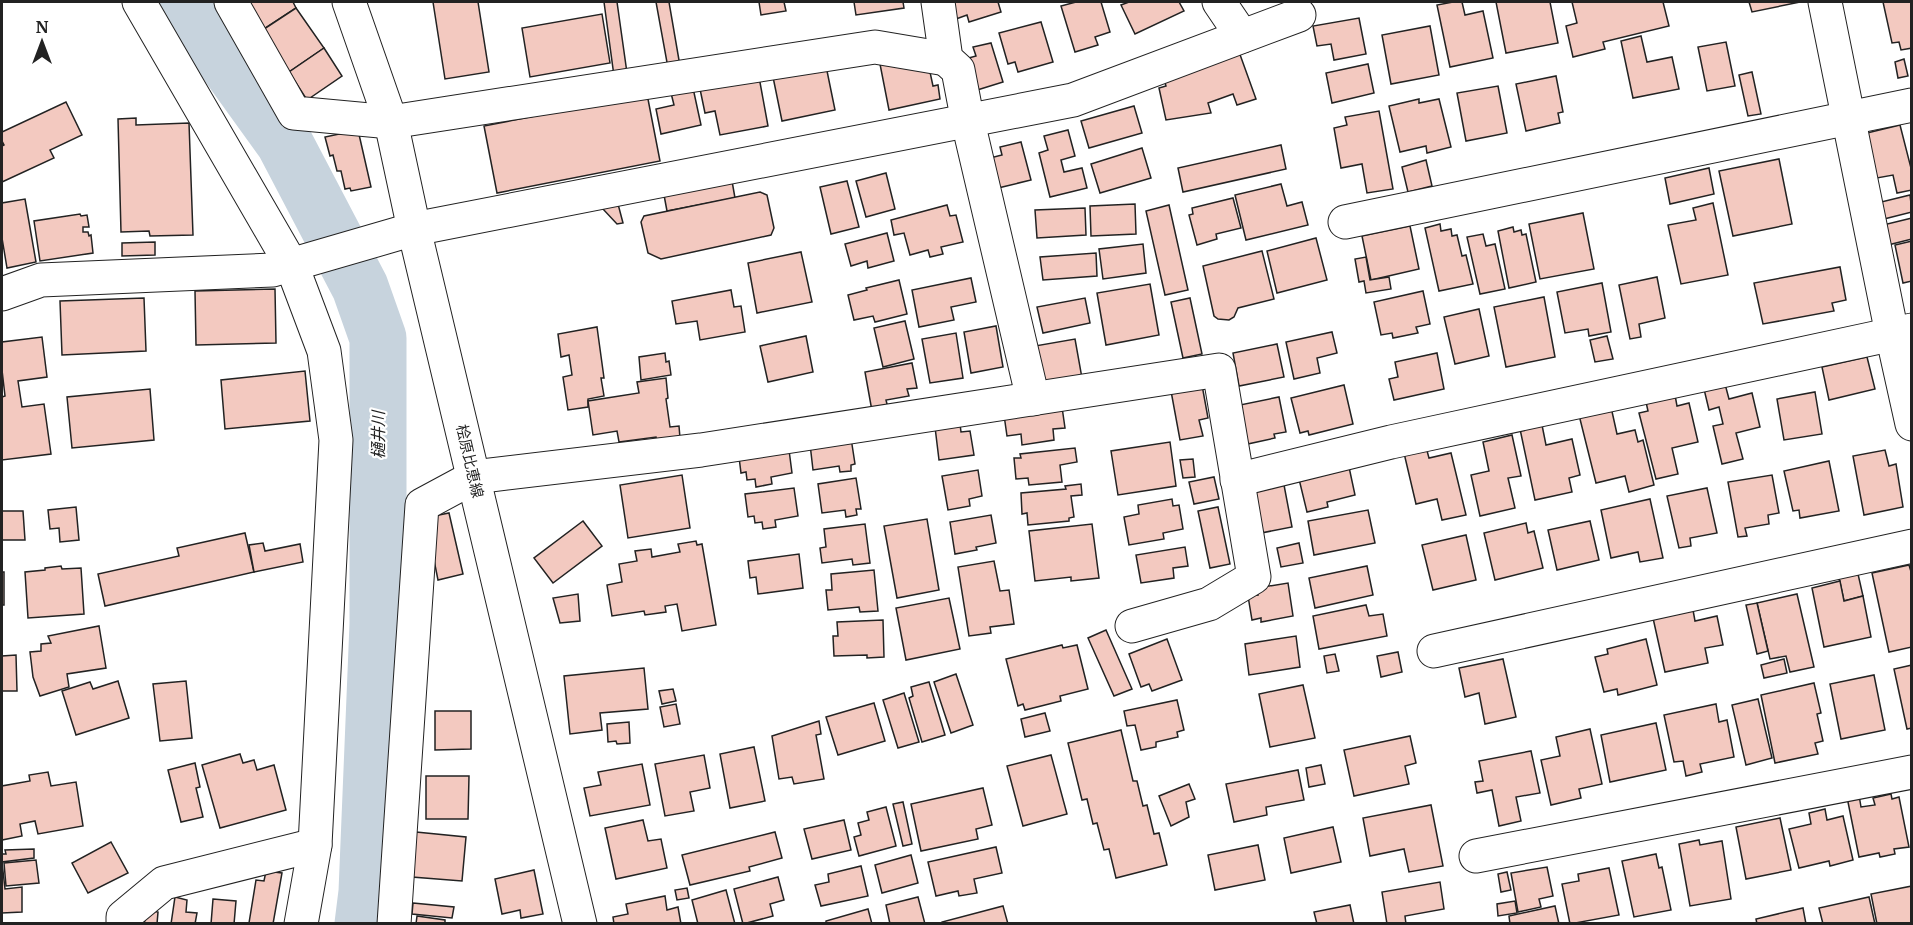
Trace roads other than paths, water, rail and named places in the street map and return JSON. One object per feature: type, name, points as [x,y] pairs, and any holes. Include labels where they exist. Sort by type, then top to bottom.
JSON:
[{"type":"street","points":[[139,2],[292,266],[324,351],[336,440],[315,845],[302,924]]},
{"type":"street","points":[[231,2],[294,113],[391,122],[875,47],[946,59],[958,70],[968,122],[1033,399]]},
{"type":"street","name":"桧原比恵線","points":[[349,2],[391,122],[414,230],[580,924]]},
{"type":"street","points":[[938,2],[946,59]]},
{"type":"street","points":[[1219,2],[1242,36]]},
{"type":"street","points":[[1825,2],[1849,120],[1902,332],[1911,424]]},
{"type":"street","points":[[2,294],[41,280],[273,270],[414,230],[1073,100],[1299,15]]},
{"type":"street","points":[[1345,222],[1849,120],[1911,105]]},
{"type":"street","points":[[1237,480],[1390,442],[1902,332]]},
{"type":"street","points":[[394,924],[422,505],[474,477],[701,450],[1219,370],[1254,577],[1209,604],[1132,626]]},
{"type":"street","points":[[1434,651],[1911,546]]},
{"type":"street","points":[[1476,856],[1911,772]]},
{"type":"street","points":[[123,924],[123,917],[165,883],[315,845]]},
{"type":"waterway","name":"樋井川","points":[[183,2],[284,142],[360,287],[378,338],[378,624],[367,892],[363,924]]}]
